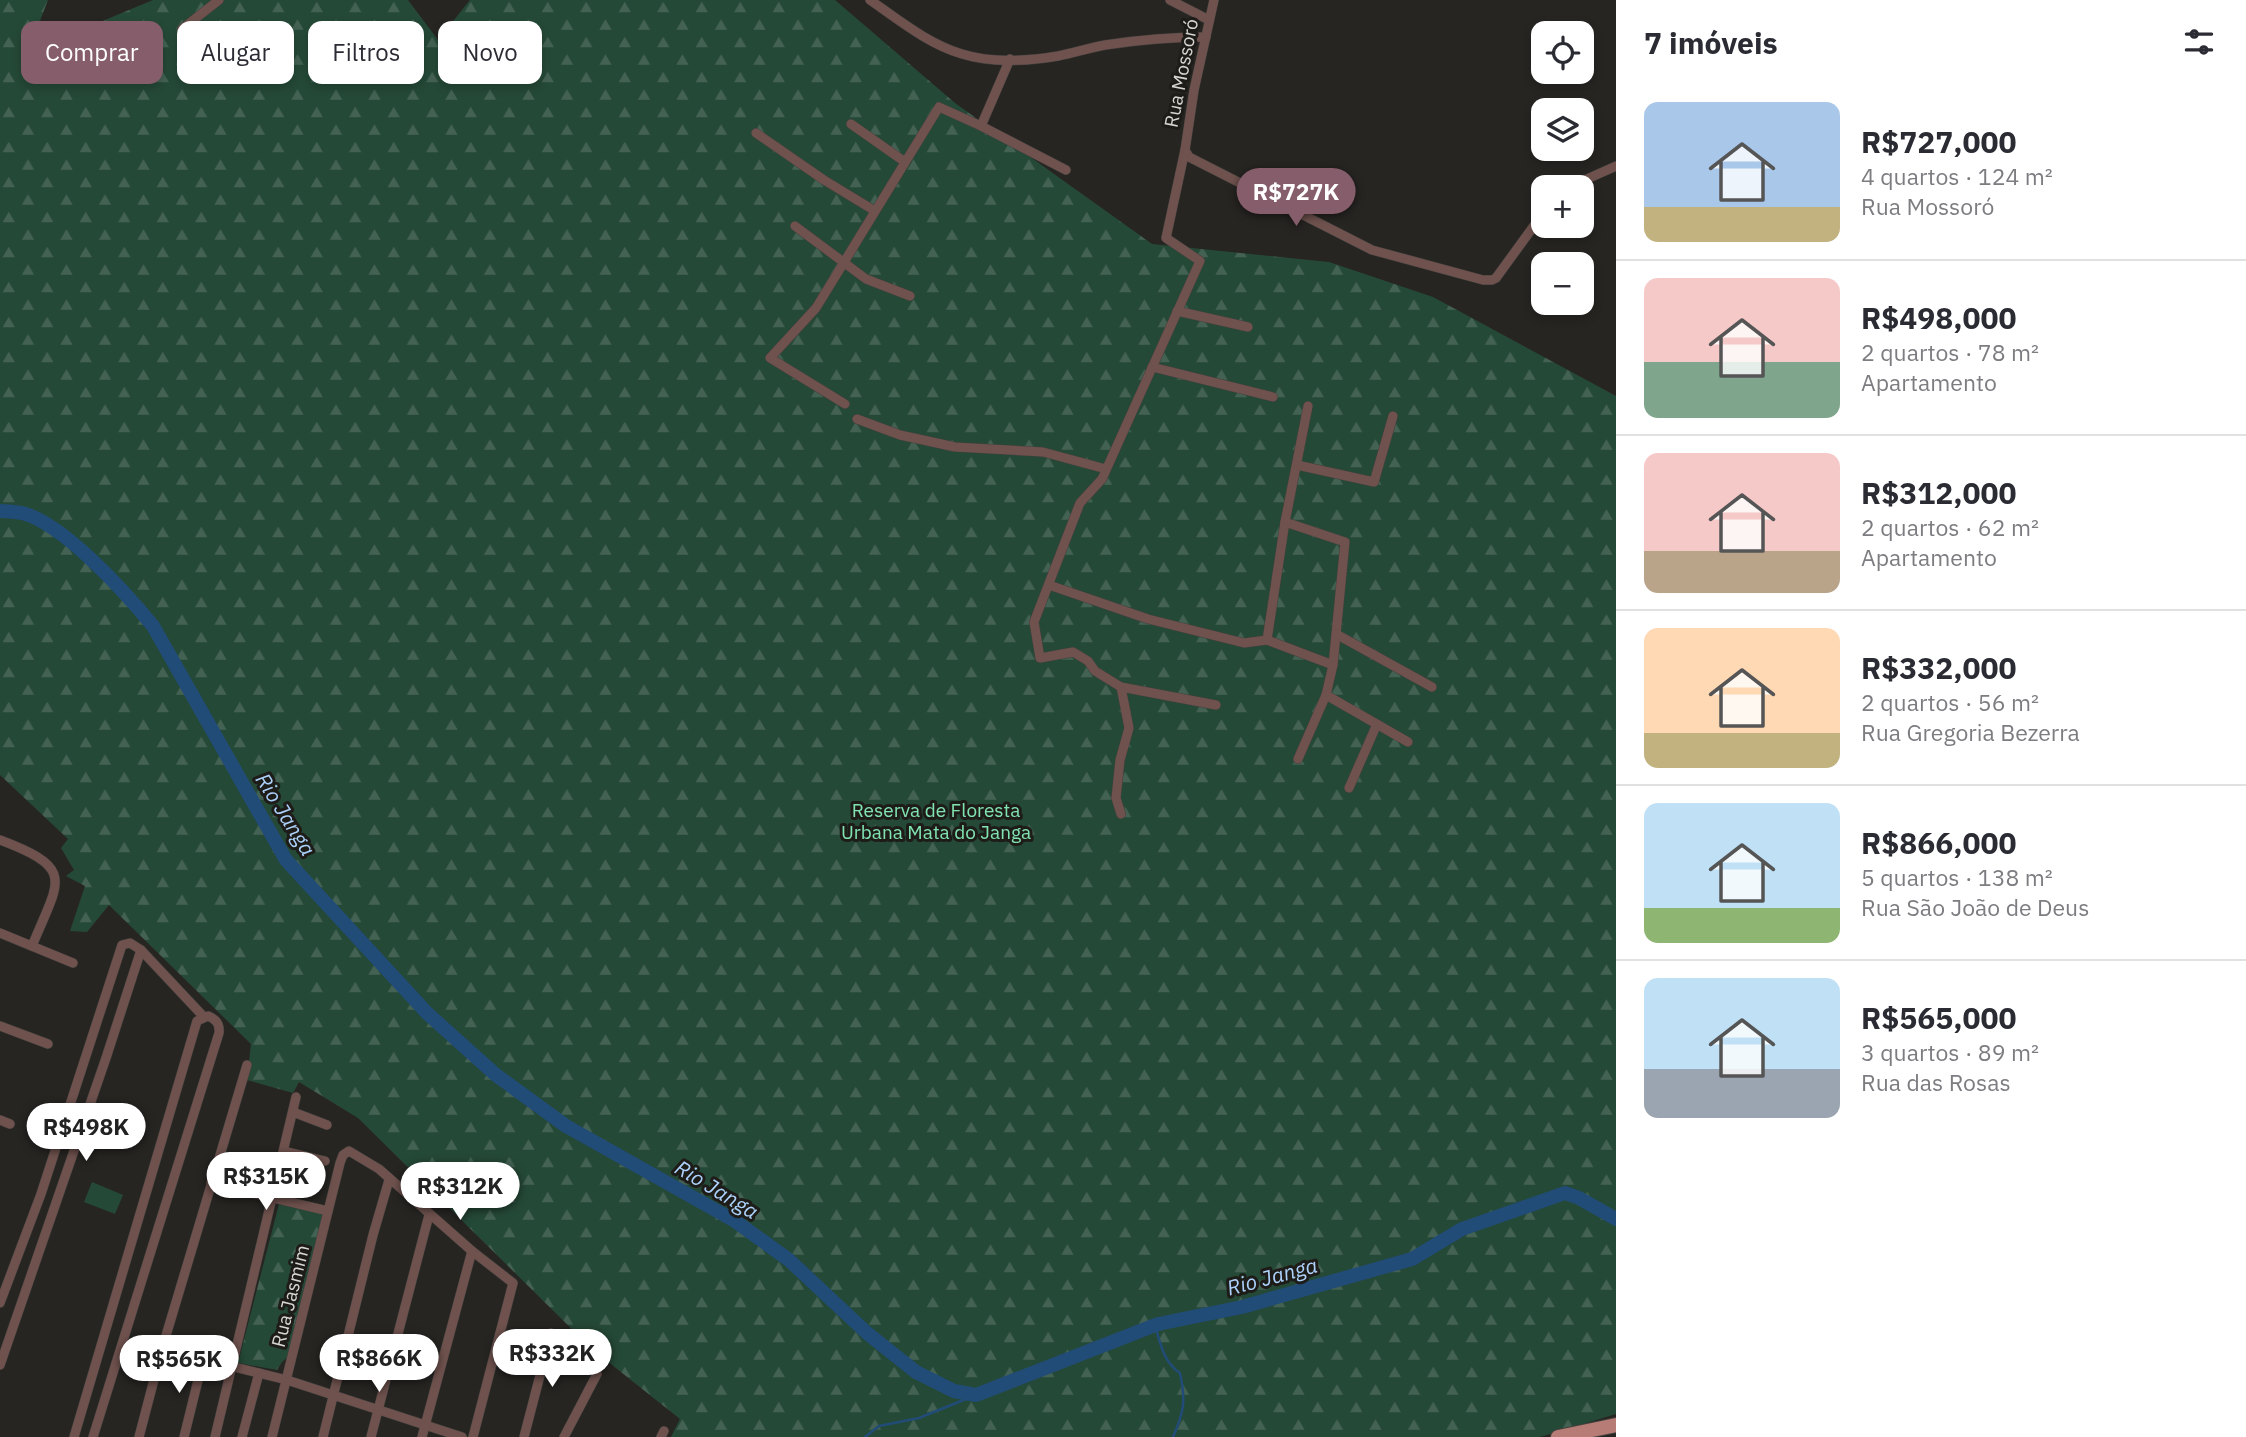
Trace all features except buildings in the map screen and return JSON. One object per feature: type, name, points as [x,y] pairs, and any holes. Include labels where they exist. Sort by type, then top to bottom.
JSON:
[{"type":"main road","points":[[1558,1437],[1616,1425]]},
{"type":"street","points":[[191,21],[219,0]]},
{"type":"street","points":[[870,0],[925,38],[963,55],[1010,59],[1055,56],[1103,45],[1206,37]]},
{"type":"street","points":[[1170,0],[1209,20]]},
{"type":"street","name":"Rua Mossoró","points":[[1214,0],[1185,150],[1189,157],[1371,250],[1483,280],[1496,278],[1531,230]]},
{"type":"street","points":[[981,126],[1010,59]]},
{"type":"street","points":[[845,404],[770,358],[816,308],[939,107],[1066,170]]},
{"type":"street","points":[[851,124],[905,162]]},
{"type":"street","points":[[756,133],[875,211]]},
{"type":"street","points":[[1185,150],[1166,237],[1200,261],[1102,479],[1080,503],[1034,622],[1040,659],[1073,652],[1088,661],[1095,671],[1121,687],[1216,705]]},
{"type":"street","points":[[1594,176],[1616,166]]},
{"type":"street","points":[[795,226],[866,279],[910,296]]},
{"type":"street","points":[[1177,311],[1248,327]]},
{"type":"street","points":[[1152,367],[1273,397]]},
{"type":"street","points":[[1267,640],[1308,406]]},
{"type":"street","points":[[1297,464],[1374,482],[1393,416]]},
{"type":"street","points":[[857,419],[900,435],[955,447],[1043,452],[1106,469]]},
{"type":"street","points":[[1286,522],[1345,542],[1333,665],[1326,695],[1298,759]]},
{"type":"street","points":[[1049,585],[1148,619],[1193,631],[1244,643],[1267,640],[1333,665]]},
{"type":"street","points":[[1336,634],[1432,687]]},
{"type":"street","points":[[1121,687],[1129,728],[1120,760],[1117,785],[1116,798],[1121,814]]},
{"type":"street","points":[[1326,695],[1408,742]]},
{"type":"street","points":[[1349,788],[1377,724]]},
{"type":"street","points":[[0,840],[45,860],[57,879],[32,946]]},
{"type":"street","points":[[0,933],[73,963]]},
{"type":"street","points":[[0,1303],[41,1194],[122,946],[130,943],[141,950],[200,1018]]},
{"type":"street","points":[[0,1366],[141,950]]},
{"type":"street","points":[[93,1437],[219,1033],[220,1026],[212,1017],[200,1018]]},
{"type":"street","points":[[74,1437],[200,1018]]},
{"type":"street","points":[[0,1026],[48,1044]]},
{"type":"street","points":[[88,1051],[106,1058]]},
{"type":"street","points":[[139,1437],[162,1349],[247,1065]]},
{"type":"street","points":[[215,1437],[296,1097]]},
{"type":"street","points":[[293,1112],[327,1125]]},
{"type":"street","points":[[0,1120],[10,1124]]},
{"type":"street","points":[[284,1151],[325,1161]]},
{"type":"street","name":"Rua Jasmim","points":[[272,1437],[340,1163],[346,1152],[354,1153],[379,1169],[389,1180]]},
{"type":"street","points":[[323,1437],[389,1180],[513,1283],[473,1437]]},
{"type":"street","points":[[211,1184],[328,1210]]},
{"type":"street","points":[[41,1194],[58,1200]]},
{"type":"street","points":[[146,1198],[164,1203]]},
{"type":"street","points":[[371,1437],[429,1215]]},
{"type":"street","points":[[422,1437],[472,1251]]},
{"type":"street","points":[[0,1331],[12,1336]]},
{"type":"street","points":[[524,1437],[551,1333]]},
{"type":"street","points":[[162,1349],[287,1380],[462,1437]]},
{"type":"street","points":[[184,1437],[203,1360]]},
{"type":"street","points":[[95,1367],[113,1373]]},
{"type":"street","points":[[242,1437],[259,1373]]},
{"type":"street","points":[[564,1437],[597,1374]]},
{"type":"green space","name":"Reserva de Floresta Urbana Mata do Janga","points":[[0,0],[48,0],[40,21],[21,21],[21,84],[163,84],[163,21],[103,21],[153,0],[408,0],[424,21],[308,21],[308,84],[424,84],[424,21],[438,40],[438,84],[542,84],[542,21],[453,21],[470,0],[835,0],[955,103],[1152,244],[1329,262],[1433,297],[1616,396],[1616,1414],[1540,1437],[671,1437],[680,1419],[592,1349],[358,1118],[299,1082],[293,1093],[247,1080],[251,1044],[109,905],[87,932],[70,931],[85,886],[66,876],[74,870],[61,848],[68,839],[0,775]]},
{"type":"green space","points":[[92,1182],[123,1195],[115,1214],[84,1202]]},
{"type":"green space","points":[[279,1204],[324,1213],[289,1356],[277,1370],[238,1363]]},
{"type":"waterway","name":"Rio Janga","points":[[0,511],[22,513],[56,530],[93,561],[153,626],[286,860],[427,1013],[496,1075],[566,1126],[735,1221],[789,1260],[867,1333],[916,1372],[954,1391],[976,1395],[1158,1324],[1242,1307],[1412,1259],[1462,1229],[1565,1193],[1616,1219]]},
{"type":"waterway","points":[[1155,1325],[1163,1352],[1170,1364],[1180,1373],[1182,1383],[1183,1406],[1173,1437]]},
{"type":"waterway","points":[[865,1437],[879,1426],[919,1418],[976,1395]]}]
